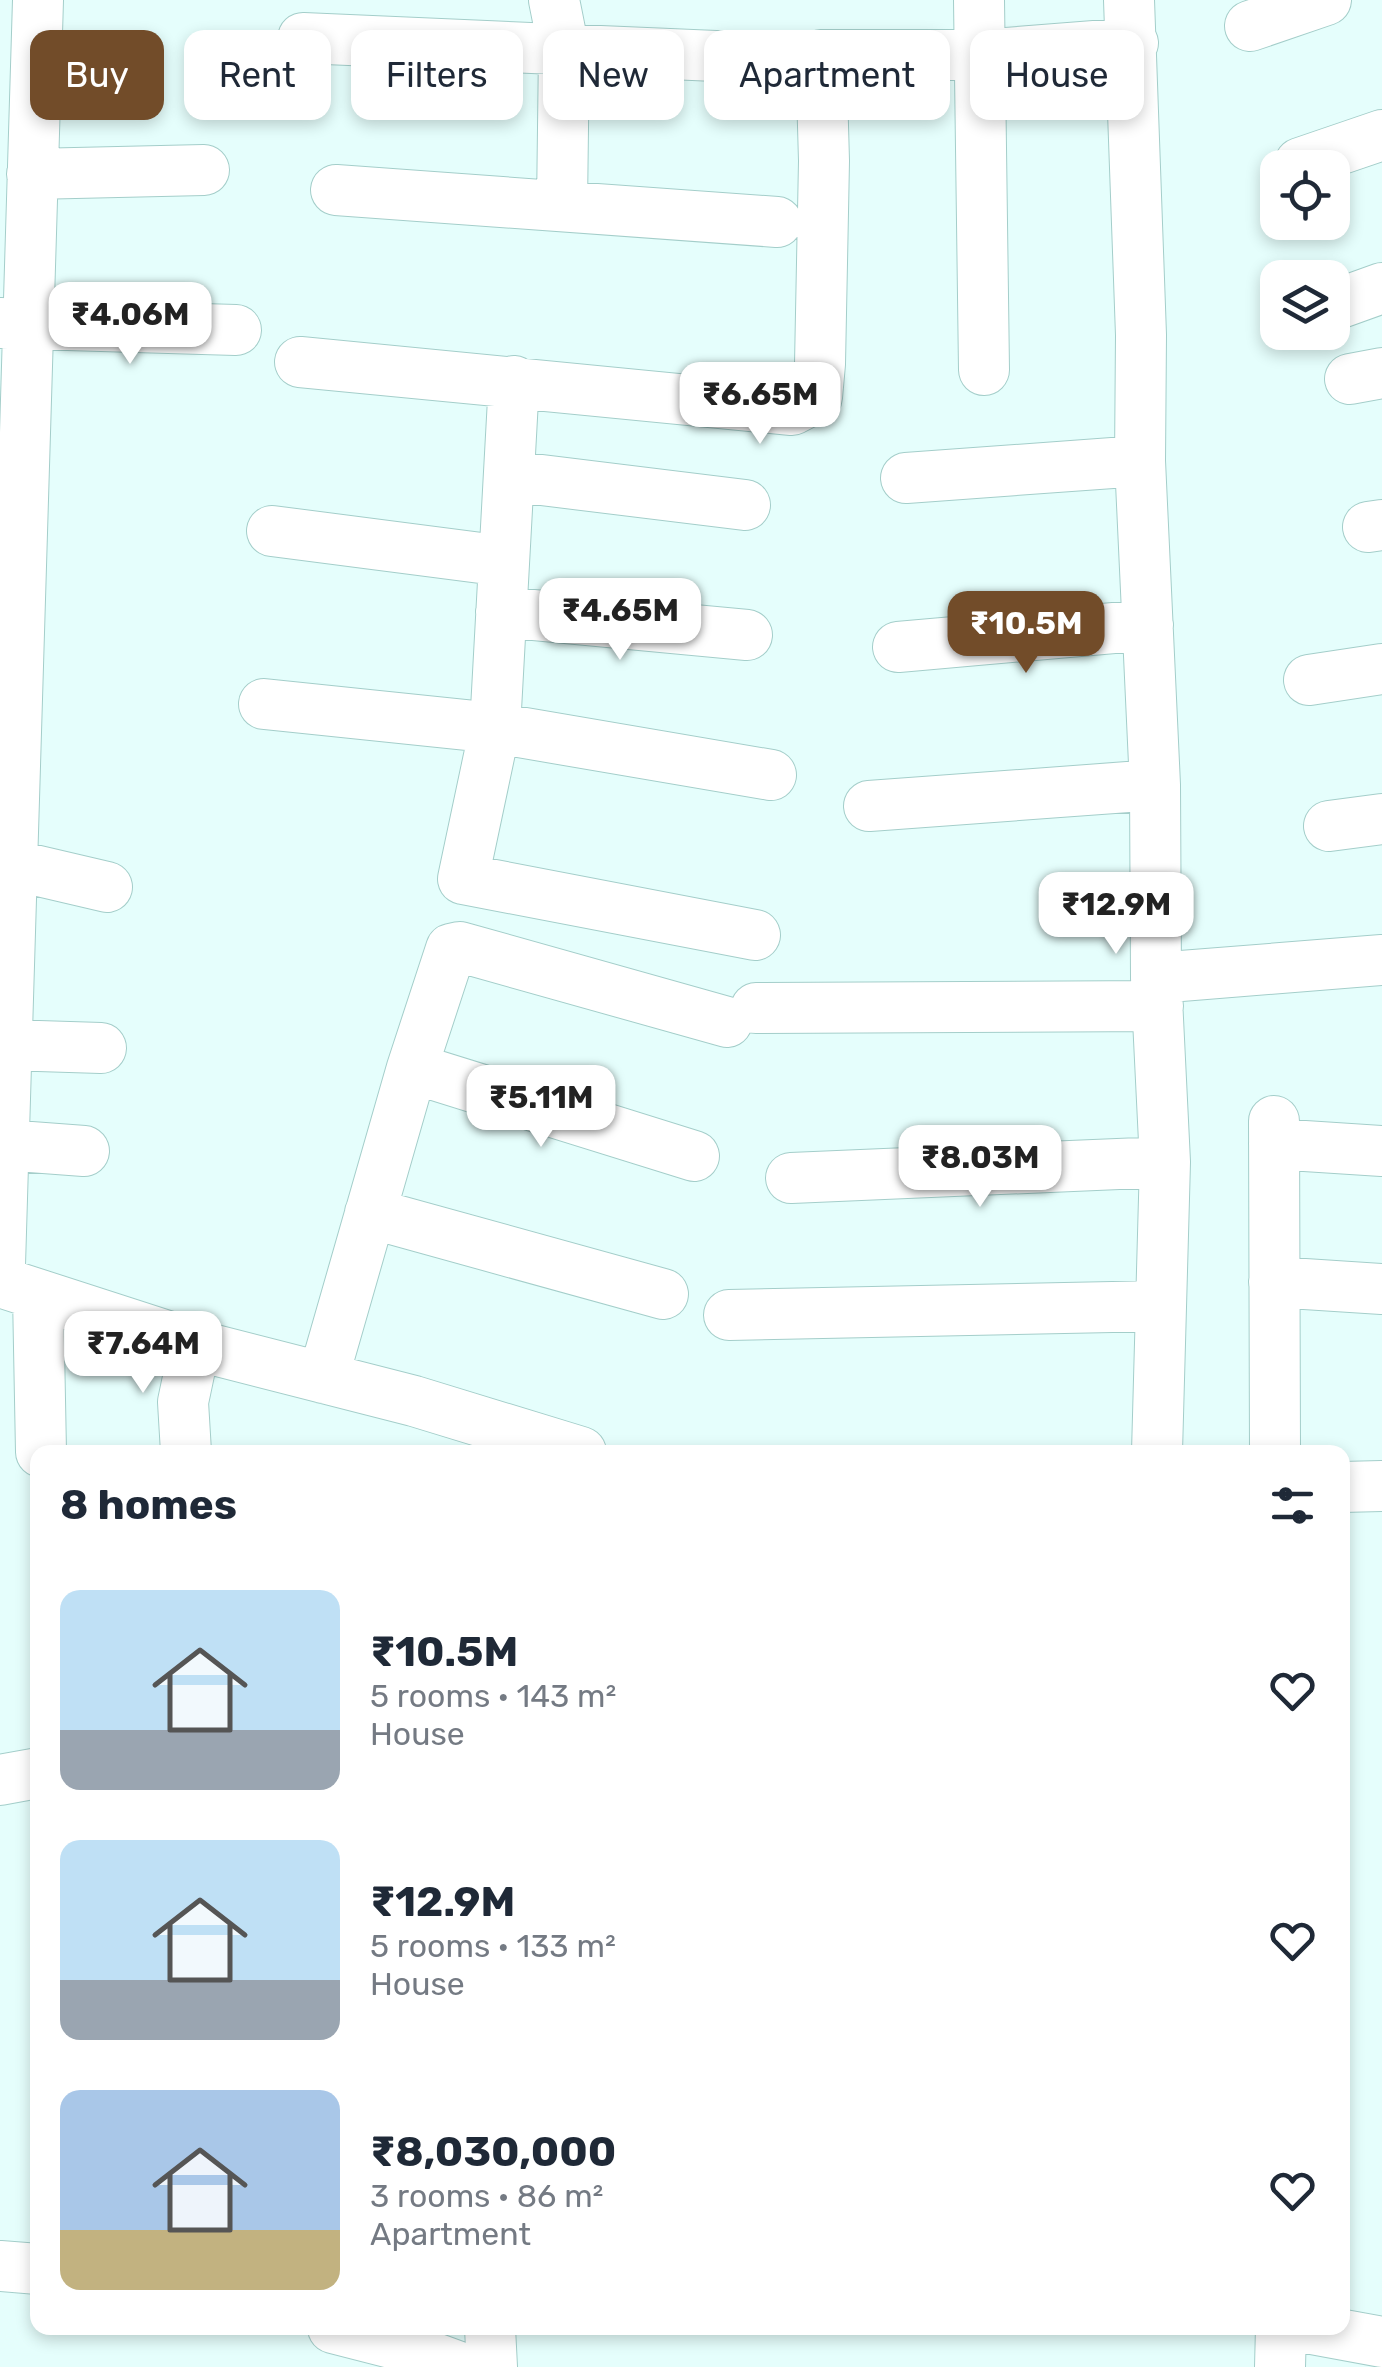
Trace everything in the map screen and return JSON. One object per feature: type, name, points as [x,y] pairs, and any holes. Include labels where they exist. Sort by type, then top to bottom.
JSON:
[{"type":"street","points":[[0,1265],[7,1045],[13,324],[22,155],[38,0]]},
{"type":"street","points":[[554,0],[560,30]]},
{"type":"street","points":[[979,0],[980,30]]},
{"type":"street","points":[[1250,26],[1326,0]]},
{"type":"street","points":[[1094,30],[1130,22],[1142,335],[1140,461],[1155,785],[1157,992],[1165,1162],[1157,1445]]},
{"type":"street","points":[[331,39],[543,49]]},
{"type":"street","points":[[300,362],[792,410],[817,397],[824,179],[821,56],[970,55]]},
{"type":"street","points":[[562,206],[563,120]]},
{"type":"street","points":[[981,120],[984,370]]},
{"type":"street","points":[[1336,150],[1382,135]]},
{"type":"street","points":[[22,155],[204,170]]},
{"type":"street","points":[[336,190],[778,222]]},
{"type":"street","points":[[1350,300],[1382,288]]},
{"type":"street","points":[[13,324],[236,330]]},
{"type":"street","points":[[514,381],[495,728],[463,879],[756,935]]},
{"type":"street","points":[[906,478],[1140,461]]},
{"type":"street","points":[[509,476],[745,506]]},
{"type":"street","points":[[272,531],[504,561]]},
{"type":"street","points":[[502,612],[746,635]]},
{"type":"street","points":[[898,646],[1148,625]]},
{"type":"street","points":[[1309,680],[1382,669]]},
{"type":"street","points":[[264,704],[495,728],[771,775]]},
{"type":"street","points":[[869,806],[1155,785]]},
{"type":"street","points":[[1329,826],[1382,819]]},
{"type":"street","points":[[9,844],[106,887]]},
{"type":"street","points":[[323,1378],[412,1068],[451,949],[460,947],[742,1015],[1157,992],[1382,960]]},
{"type":"street","points":[[7,1045],[101,1048]]},
{"type":"street","points":[[412,1068],[694,1156]]},
{"type":"street","points":[[1275,1445],[1274,1133],[1382,1151]]},
{"type":"street","points":[[4,1145],[84,1151]]},
{"type":"street","points":[[791,1178],[1165,1162]]},
{"type":"street","points":[[370,1214],[662,1294]]},
{"type":"street","points":[[1274,1282],[1382,1289]]},
{"type":"street","points":[[40,1445],[19,1289],[195,1345],[414,1402],[558,1445]]},
{"type":"street","points":[[729,1314],[1161,1306]]},
{"type":"street","points":[[186,1445],[183,1402],[195,1345]]},
{"type":"street","points":[[1350,1487],[1382,1486]]},
{"type":"street","points":[[0,1780],[30,1774]]},
{"type":"street","points":[[0,2266],[30,2269]]},
{"type":"street","points":[[360,2335],[459,2367]]},
{"type":"street","points":[[490,2335],[492,2367]]},
{"type":"street","points":[[1280,2367],[1281,2335]]},
{"type":"street","points":[[1344,2335],[1382,2342]]}]
